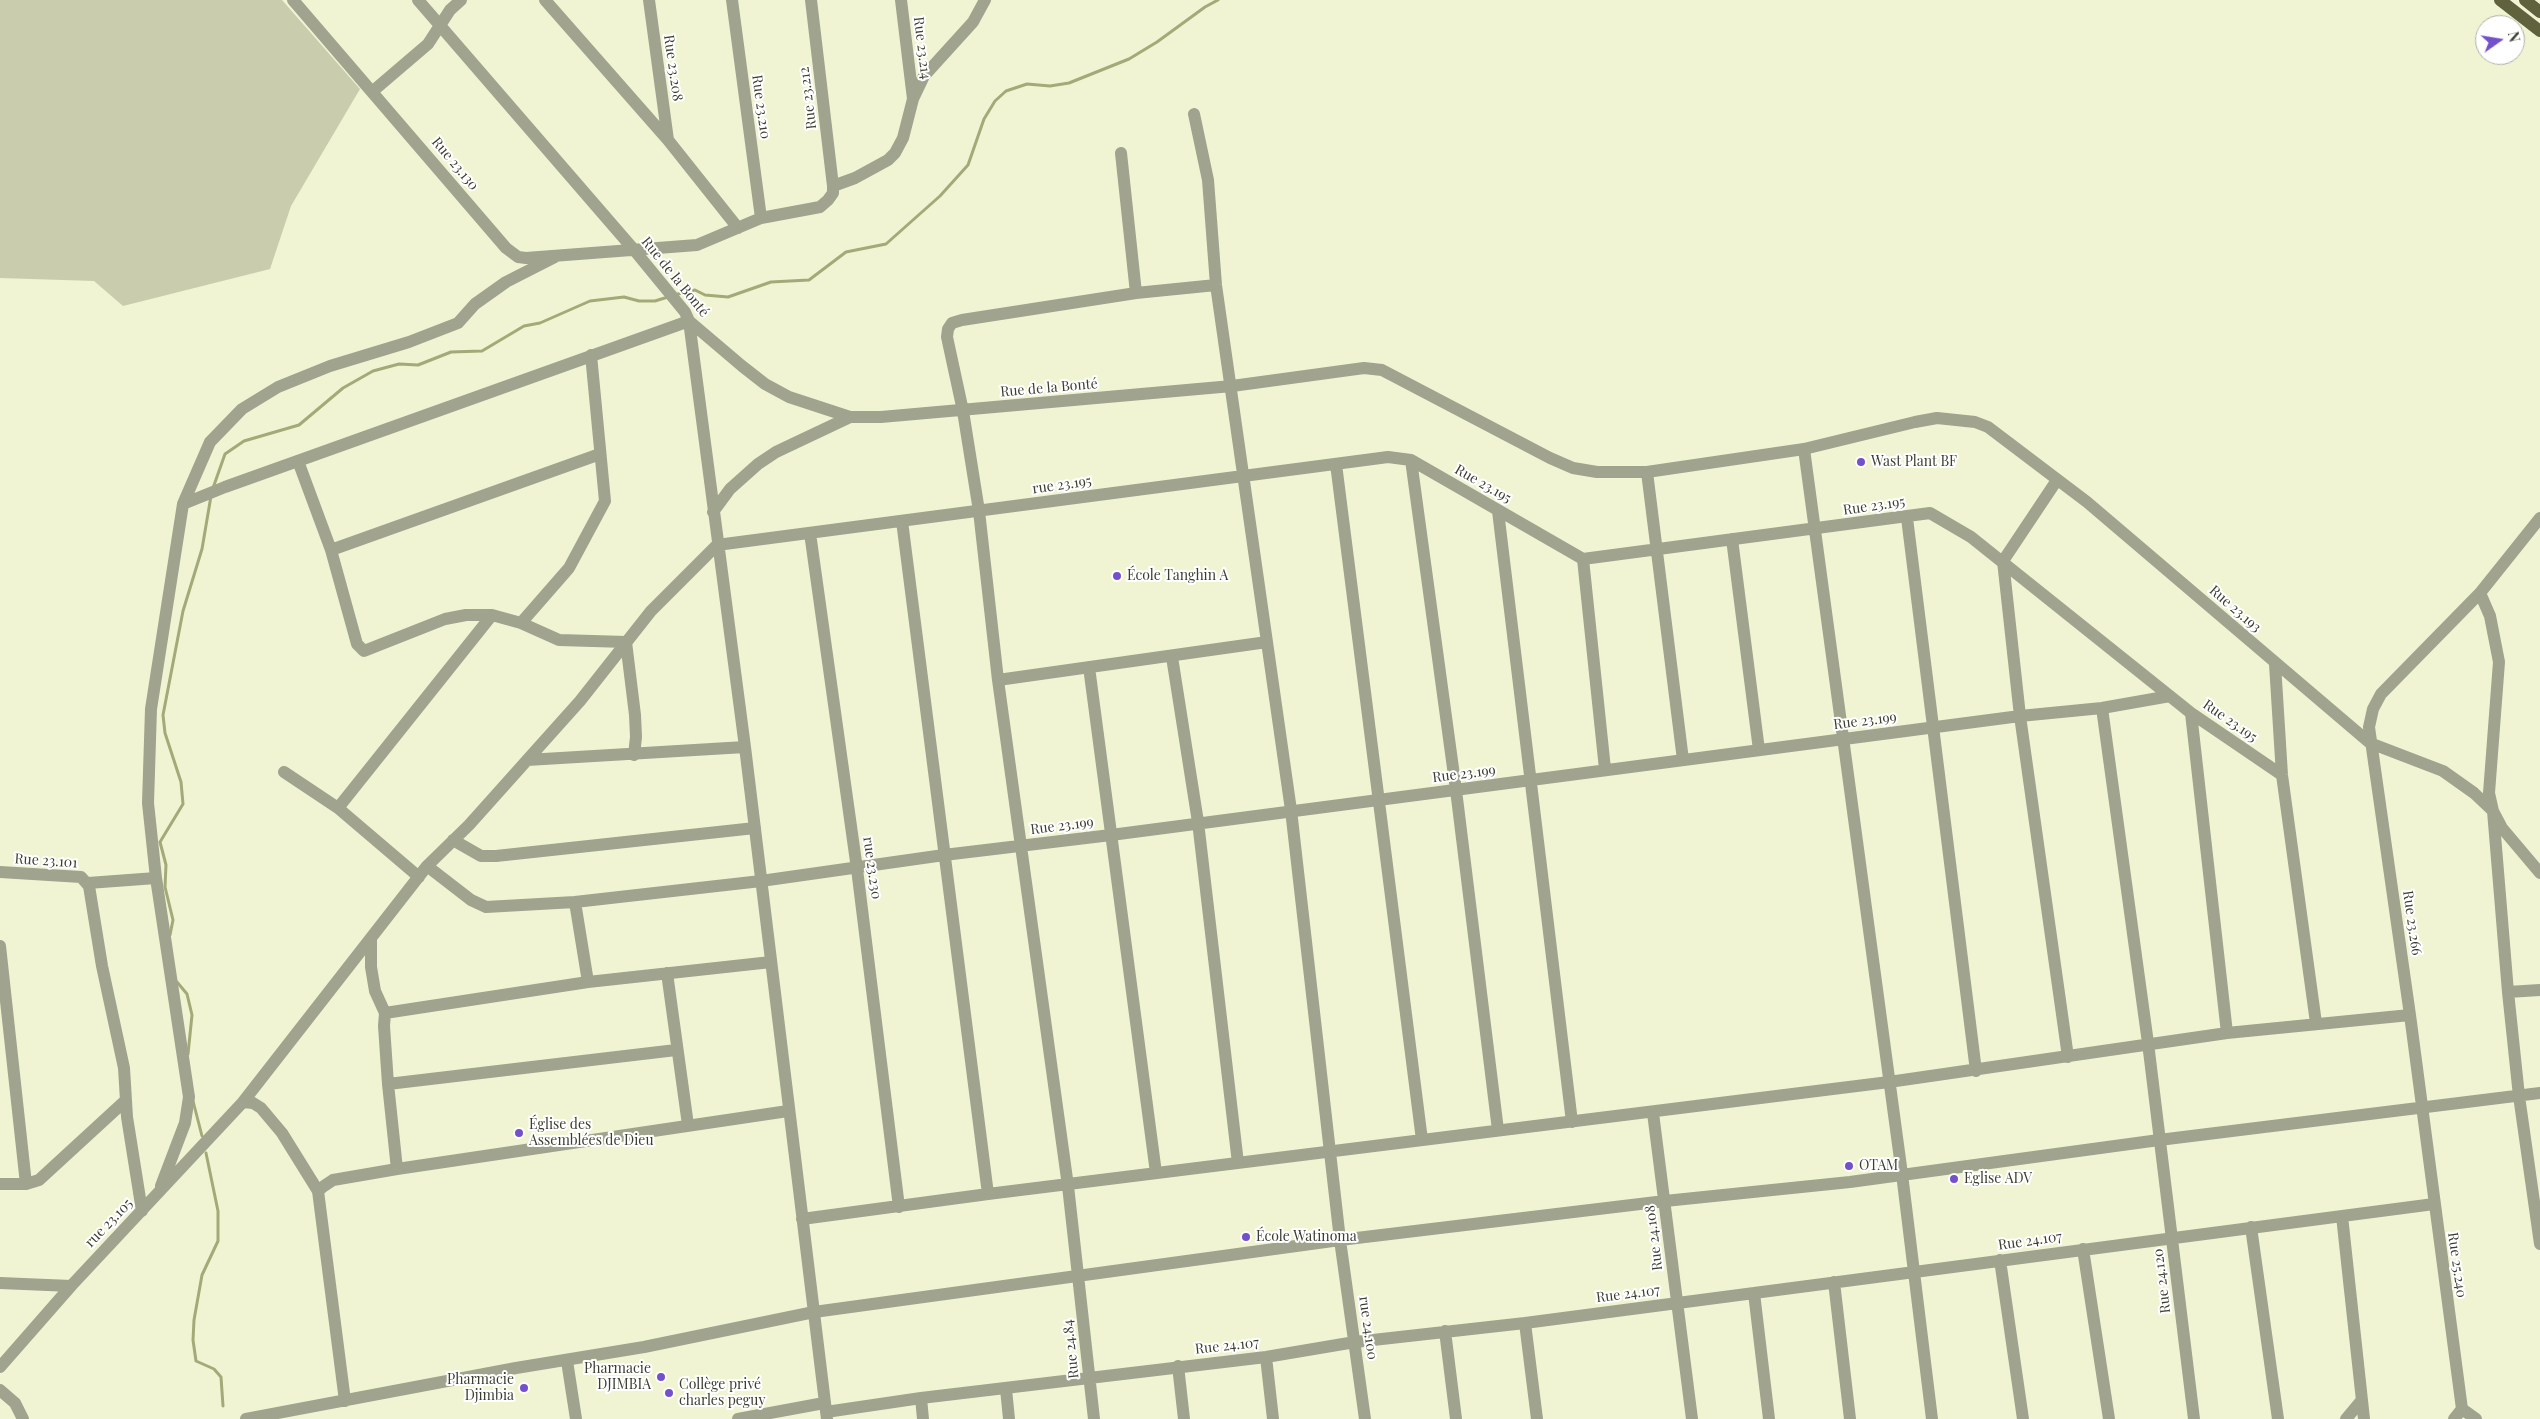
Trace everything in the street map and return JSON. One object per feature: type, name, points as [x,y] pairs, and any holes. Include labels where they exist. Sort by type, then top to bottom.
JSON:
[{"type":"main road","points":[[2500,0],[2540,31]]},
{"type":"main road","points":[[2525,0],[2540,12]]},
{"type":"street","name":"Rue 23.130","points":[[293,0],[506,248],[518,257],[636,251],[698,245],[761,218],[820,207],[833,189]]},
{"type":"street","name":"Rue de la Bonté","points":[[418,0],[636,251],[687,316],[765,384],[789,397],[850,417],[881,417],[1232,386],[1364,368],[1382,370],[1573,468],[1597,472],[1648,472]]},
{"type":"street","points":[[373,91],[428,44],[441,27],[450,10],[461,0]]},
{"type":"street","points":[[545,0],[668,140],[738,228]]},
{"type":"street","name":"Rue 23.208","points":[[649,0],[668,140]]},
{"type":"street","name":"Rue 23.210","points":[[732,0],[761,218]]},
{"type":"street","name":"Rue 23.212","points":[[811,0],[833,189]]},
{"type":"street","name":"Rue 23.214","points":[[900,0],[914,99]]},
{"type":"street","points":[[833,189],[888,160],[895,153],[905,132],[914,99],[929,69],[973,22],[985,0]]},
{"type":"street","name":"rue 24.100","points":[[1194,114],[1210,189],[1216,285],[1232,386],[1243,476],[1291,810],[1340,1240],[1365,1419]]},
{"type":"street","points":[[1121,153],[1136,293],[1216,285]]},
{"type":"street","points":[[158,1193],[185,1123],[189,1097],[156,878],[148,803],[151,709],[188,501],[210,442],[242,409],[278,387],[330,366],[408,342],[458,323],[475,304],[506,282],[557,256]]},
{"type":"street","name":"Rue 24.84","points":[[1094,1419],[1068,1186],[998,680],[979,511],[963,411],[947,336],[952,323],[1136,293]]},
{"type":"street","points":[[188,501],[591,355],[687,316],[745,747],[826,1412]]},
{"type":"street","points":[[521,623],[569,568],[602,509],[605,493],[591,355]]},
{"type":"street","points":[[713,512],[730,489],[758,464],[776,452],[850,417]]},
{"type":"street","name":"Rue 23.193","points":[[1648,472],[1804,449],[1914,422],[1950,418],[1988,427],[2057,480],[2205,602],[2275,664],[2370,743],[2443,771],[2474,793],[2493,811]]},
{"type":"street","points":[[1804,449],[1902,1174],[1932,1419]]},
{"type":"street","points":[[331,550],[600,454]]},
{"type":"street","name":"rue 23.195","points":[[717,545],[1388,457],[1412,460]]},
{"type":"street","points":[[1412,460],[1456,790],[1498,1130]]},
{"type":"street","name":"Rue 23.195","points":[[1412,460],[1583,559],[1907,518],[1930,513],[1936,515],[1971,536],[2191,713],[2282,775]]},
{"type":"street","points":[[298,461],[331,550],[358,644],[364,651],[445,619],[466,615],[492,615],[521,623],[559,640],[626,642],[635,714],[636,737],[634,755]]},
{"type":"street","points":[[1336,464],[1422,1140]]},
{"type":"street","points":[[1648,472],[1656,550],[1684,760]]},
{"type":"street","points":[[2057,480],[2003,561],[2020,716],[2068,1056]]},
{"type":"street","points":[[1498,511],[1572,1122]]},
{"type":"street","points":[[1907,518],[1976,1071]]},
{"type":"street","name":"Rue 23.266","points":[[2421,1108],[2410,1015],[2369,727],[2373,708],[2381,694],[2480,593],[2540,518]]},
{"type":"street","points":[[902,521],[988,1194]]},
{"type":"street","name":"rue 23.230","points":[[810,533],[857,869],[899,1207]]},
{"type":"street","points":[[1732,539],[1759,750]]},
{"type":"street","name":"rue 23.105","points":[[0,1367],[70,1286],[243,1102],[426,866],[469,824],[580,701],[651,611],[717,545]]},
{"type":"street","points":[[1583,559],[1606,770]]},
{"type":"street","points":[[2480,593],[2490,616],[2499,662],[2489,793],[2493,811],[2508,992],[2519,1096],[2536,1189],[2540,1244]]},
{"type":"street","points":[[338,808],[492,615]]},
{"type":"street","points":[[998,680],[1172,657],[1267,642]]},
{"type":"street","points":[[1172,657],[1198,822],[1238,1163]]},
{"type":"street","points":[[2275,664],[2282,775],[2316,1023]]},
{"type":"street","points":[[1089,667],[1156,1173]]},
{"type":"street","name":"Rue 23.199","points":[[426,866],[471,900],[486,907],[575,902],[857,869],[944,854],[1111,835],[1198,822],[2020,716],[2102,708],[2170,696]]},
{"type":"street","name":"Rue 24.120","points":[[2102,708],[2148,1043],[2194,1419]]},
{"type":"street","points":[[2191,713],[2227,1033]]},
{"type":"street","points":[[527,760],[745,747]]},
{"type":"street","points":[[284,772],[338,808],[419,877]]},
{"type":"street","points":[[2493,811],[2502,828],[2540,873]]},
{"type":"street","points":[[452,840],[481,856],[496,856],[755,828]]},
{"type":"street","name":"Rue 23.101","points":[[0,872],[81,877],[88,883]]},
{"type":"street","points":[[142,1211],[125,1101],[124,1068],[102,966],[88,883],[156,878]]},
{"type":"street","points":[[575,902],[588,982]]},
{"type":"street","points":[[371,939],[371,967],[375,991],[385,1013],[384,1026],[388,1084],[397,1169]]},
{"type":"street","points":[[0,946],[26,1184]]},
{"type":"street","points":[[385,1013],[588,982],[770,962]]},
{"type":"street","points":[[667,973],[676,1050],[688,1125]]},
{"type":"street","points":[[2508,992],[2540,990]]},
{"type":"street","points":[[802,1219],[988,1194],[1068,1186],[1156,1173],[1498,1130],[1652,1113],[1976,1071],[2148,1043],[2316,1023],[2410,1015]]},
{"type":"street","points":[[388,1084],[676,1050]]},
{"type":"street","points":[[246,1419],[270,1417],[814,1312],[1340,1240],[1902,1174],[2540,1093]]},
{"type":"street","points":[[0,1184],[26,1184],[39,1180],[125,1101]]},
{"type":"street","points":[[243,1102],[253,1103],[261,1108],[282,1133],[318,1191],[345,1401]]},
{"type":"street","name":"Rue 25.240","points":[[2421,1108],[2458,1414],[2476,1419]]},
{"type":"street","points":[[318,1191],[334,1180],[397,1169],[788,1111]]},
{"type":"street","name":"Rue 24.108","points":[[1652,1113],[1692,1419]]},
{"type":"street","name":"Rue 24.107","points":[[738,1419],[826,1412],[1089,1377],[1266,1357],[1355,1342],[1525,1323],[2083,1250],[2172,1236],[2251,1228],[2434,1204]]},
{"type":"street","points":[[2342,1216],[2364,1419]]},
{"type":"street","points":[[2251,1228],[2278,1419]]},
{"type":"street","points":[[2083,1250],[2109,1419]]},
{"type":"street","points":[[2000,1260],[2023,1419]]},
{"type":"street","points":[[1834,1282],[1850,1419]]},
{"type":"street","points":[[0,1283],[70,1286]]},
{"type":"street","points":[[1754,1293],[1769,1419]]},
{"type":"street","points":[[1525,1323],[1537,1419]]},
{"type":"street","points":[[1445,1331],[1456,1419]]},
{"type":"street","points":[[1266,1357],[1273,1419]]},
{"type":"street","points":[[567,1361],[576,1419]]},
{"type":"street","points":[[1178,1366],[1184,1419]]},
{"type":"street","points":[[1006,1389],[1009,1419]]},
{"type":"street","points":[[0,1390],[15,1403],[24,1419]]},
{"type":"street","points":[[921,1398],[923,1419]]},
{"type":"street","points":[[2346,1419],[2361,1401]]},
{"type":"green space","points":[[0,0],[282,0],[360,89],[291,206],[270,269],[123,306],[94,281],[0,278]]},
{"type":"waterway","points":[[674,295],[695,290],[705,295],[728,297],[771,282],[809,280],[846,252],[886,244],[940,196],[968,165],[984,119],[995,101],[1006,91],[1027,84],[1050,86],[1069,83],[1129,59],[1218,0]]},
{"type":"waterway","points":[[213,488],[225,454],[244,441],[299,425],[343,388],[373,371],[399,364],[418,365],[451,352],[482,351],[524,326],[540,323],[590,301],[624,297],[639,301],[655,301],[668,297]]},
{"type":"waterway","points":[[170,935],[173,920],[165,887],[166,865],[160,842],[183,804],[181,782],[165,733],[163,715],[183,611],[202,549],[211,496]]},
{"type":"waterway","points":[[177,982],[187,994],[192,1015],[188,1054]]},
{"type":"waterway","points":[[193,1101],[202,1136]]},
{"type":"waterway","points":[[206,1153],[218,1211],[218,1241],[202,1275],[194,1320],[193,1340],[196,1361],[214,1369],[221,1377],[223,1406]]},
{"type":"place","name":"Wast Plant BF","points":[[1861,462]]},
{"type":"place","name":"École Tanghin A","points":[[1117,576]]},
{"type":"place","name":"Église des Assemblées de Dieu","points":[[519,1133]]},
{"type":"place","name":"OTAM","points":[[1849,1166]]},
{"type":"place","name":"Eglise ADV","points":[[1954,1179]]},
{"type":"place","name":"École Watinoma","points":[[1246,1237]]},
{"type":"place","name":"Pharmacie DJIMBIA","points":[[661,1377]]},
{"type":"place","name":"Pharmacie Djimbia","points":[[524,1388]]},
{"type":"place","name":"Collège privé charles peguy","points":[[669,1393]]}]
